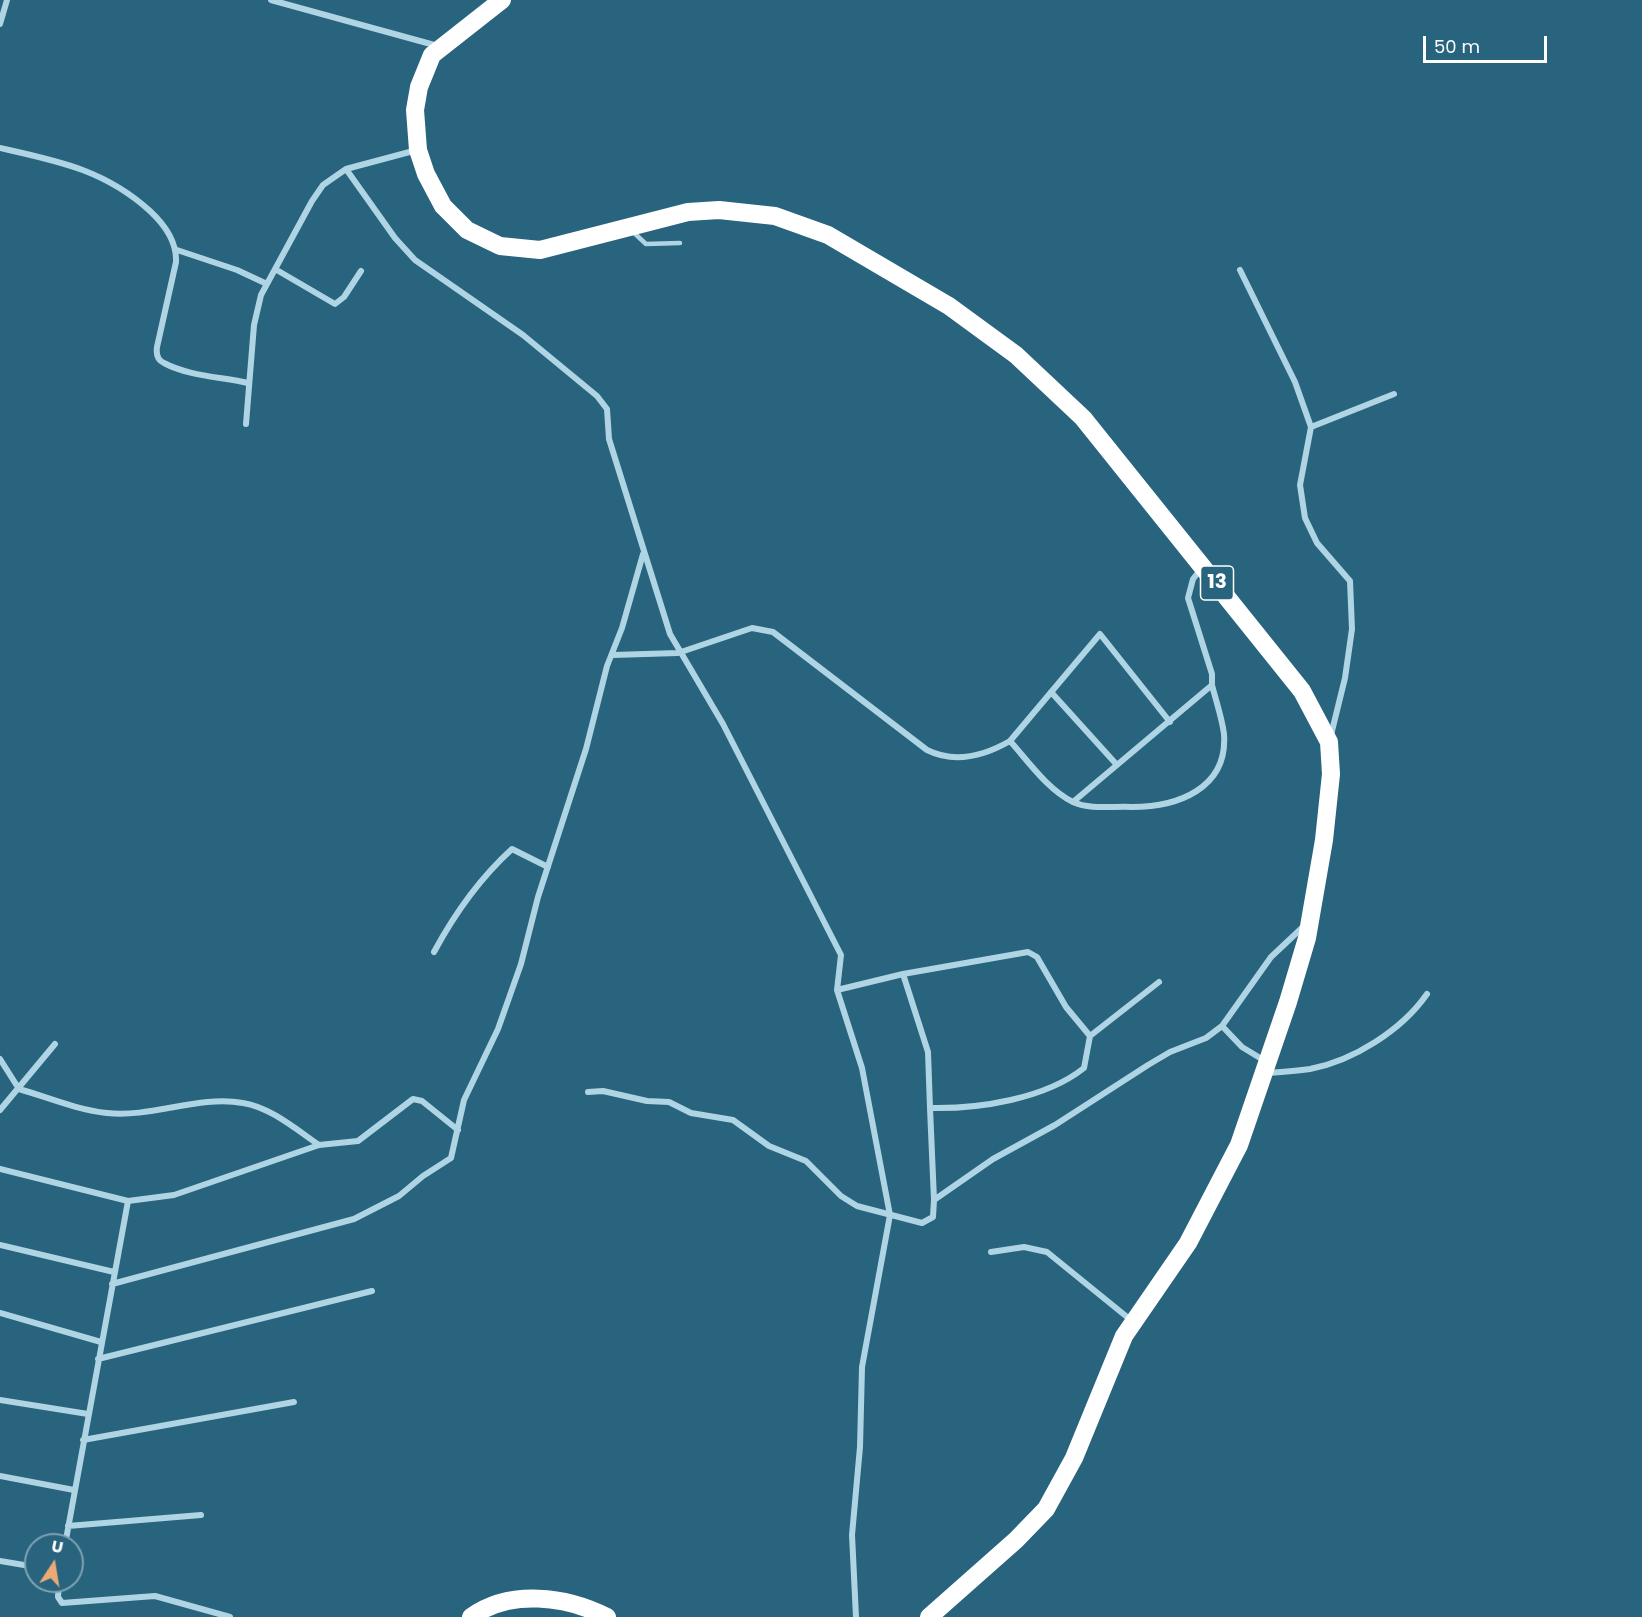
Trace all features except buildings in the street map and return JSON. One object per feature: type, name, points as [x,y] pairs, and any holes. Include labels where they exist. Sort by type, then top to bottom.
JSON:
[{"type":"highway","name":"13","points":[[502,0],[442,47],[426,66],[419,87],[416,110],[418,150],[443,206],[467,230],[500,246],[540,250],[688,212],[719,210],[775,216],[828,235],[949,306],[1016,355],[1083,418],[1138,489],[1204,565],[1302,691],[1329,742],[1328,805],[1310,921],[1288,1002],[1266,1068],[1226,1172],[1188,1243],[1134,1322],[1110,1367],[1074,1458],[1046,1509],[929,1617]]},
{"type":"highway","points":[[471,1617],[507,1601],[535,1597],[571,1604],[607,1617]]},
{"type":"street","points":[[0,24],[7,0]]},
{"type":"street","points":[[271,0],[442,47]]},
{"type":"street","points":[[0,148],[74,166],[100,175],[134,196],[163,223],[177,250],[174,278],[157,347],[158,358],[163,363],[194,372],[248,383]]},
{"type":"street","points":[[246,424],[254,325],[267,284],[323,186],[346,169],[418,150]]},
{"type":"street","points":[[346,169],[395,238],[416,260],[514,328],[597,396],[607,409],[609,439],[643,555],[678,652],[723,724],[841,955],[837,990],[862,1068],[890,1215],[862,1367],[860,1448],[852,1535],[856,1617]]},
{"type":"street","points":[[177,250],[237,270],[267,284]]},
{"type":"street","points":[[275,269],[335,304],[344,297],[361,272]]},
{"type":"street","points":[[1240,270],[1295,382],[1311,427],[1300,485],[1305,518],[1317,543],[1350,581],[1352,608],[1345,678],[1329,742]]},
{"type":"street","points":[[1311,427],[1394,394]]},
{"type":"street","points":[[112,1284],[354,1218],[399,1196],[423,1176],[448,1162],[453,1154],[464,1100],[498,1029],[521,964],[548,867],[643,555]]},
{"type":"street","points":[[1010,741],[1059,792],[1073,801],[1091,806],[1143,807],[1170,804],[1189,797],[1205,784],[1217,769],[1224,733],[1212,685],[1212,674],[1188,598],[1193,579],[1204,565]]},
{"type":"street","points":[[613,655],[678,652],[752,628],[763,628],[773,632],[934,753],[972,757],[991,752],[1010,741],[1098,635],[1102,634],[1170,722]]},
{"type":"street","points":[[1073,801],[1212,685]]},
{"type":"street","points":[[1051,692],[1117,765]]},
{"type":"street","points":[[434,951],[456,911],[496,864],[512,849],[517,849],[548,867]]},
{"type":"street","points":[[934,1200],[993,1159],[1055,1125],[1148,1065],[1206,1038],[1221,1026],[1271,957],[1310,921]]},
{"type":"street","points":[[837,990],[997,955],[1033,953],[1066,1007],[1090,1036]]},
{"type":"street","points":[[588,1092],[603,1091],[647,1101],[669,1102],[690,1113],[734,1120],[769,1146],[806,1161],[842,1196],[857,1206],[922,1223],[928,1222],[933,1217],[934,1200],[928,1052],[903,974]]},
{"type":"street","points":[[930,1108],[957,1108],[1016,1097],[1074,1076],[1084,1068],[1090,1036],[1159,982]]},
{"type":"street","points":[[1221,1026],[1266,1068],[1310,1069],[1351,1055],[1408,1016],[1427,994]]},
{"type":"street","points":[[0,1110],[55,1044]]},
{"type":"street","points":[[0,1059],[19,1089],[108,1113],[158,1110],[202,1103],[245,1103],[288,1123],[319,1144]]},
{"type":"street","points":[[0,1169],[128,1201],[174,1195],[319,1144],[363,1139],[413,1099],[422,1101],[458,1130]]},
{"type":"street","points":[[67,1533],[128,1201]]},
{"type":"street","points":[[0,1245],[114,1272]]},
{"type":"street","points":[[991,1252],[1024,1247],[1047,1252],[1134,1322]]},
{"type":"street","points":[[98,1359],[372,1291]]},
{"type":"street","points":[[0,1312],[101,1342]]},
{"type":"street","points":[[0,1400],[88,1414]]},
{"type":"street","points":[[83,1440],[294,1402]]},
{"type":"street","points":[[0,1476],[74,1490]]},
{"type":"street","points":[[68,1526],[201,1515]]},
{"type":"street","points":[[0,1561],[24,1564]]},
{"type":"street","points":[[58,1593],[62,1603],[155,1596],[230,1617]]},
{"type":"lane","points":[[628,226],[645,244],[680,243]]}]
